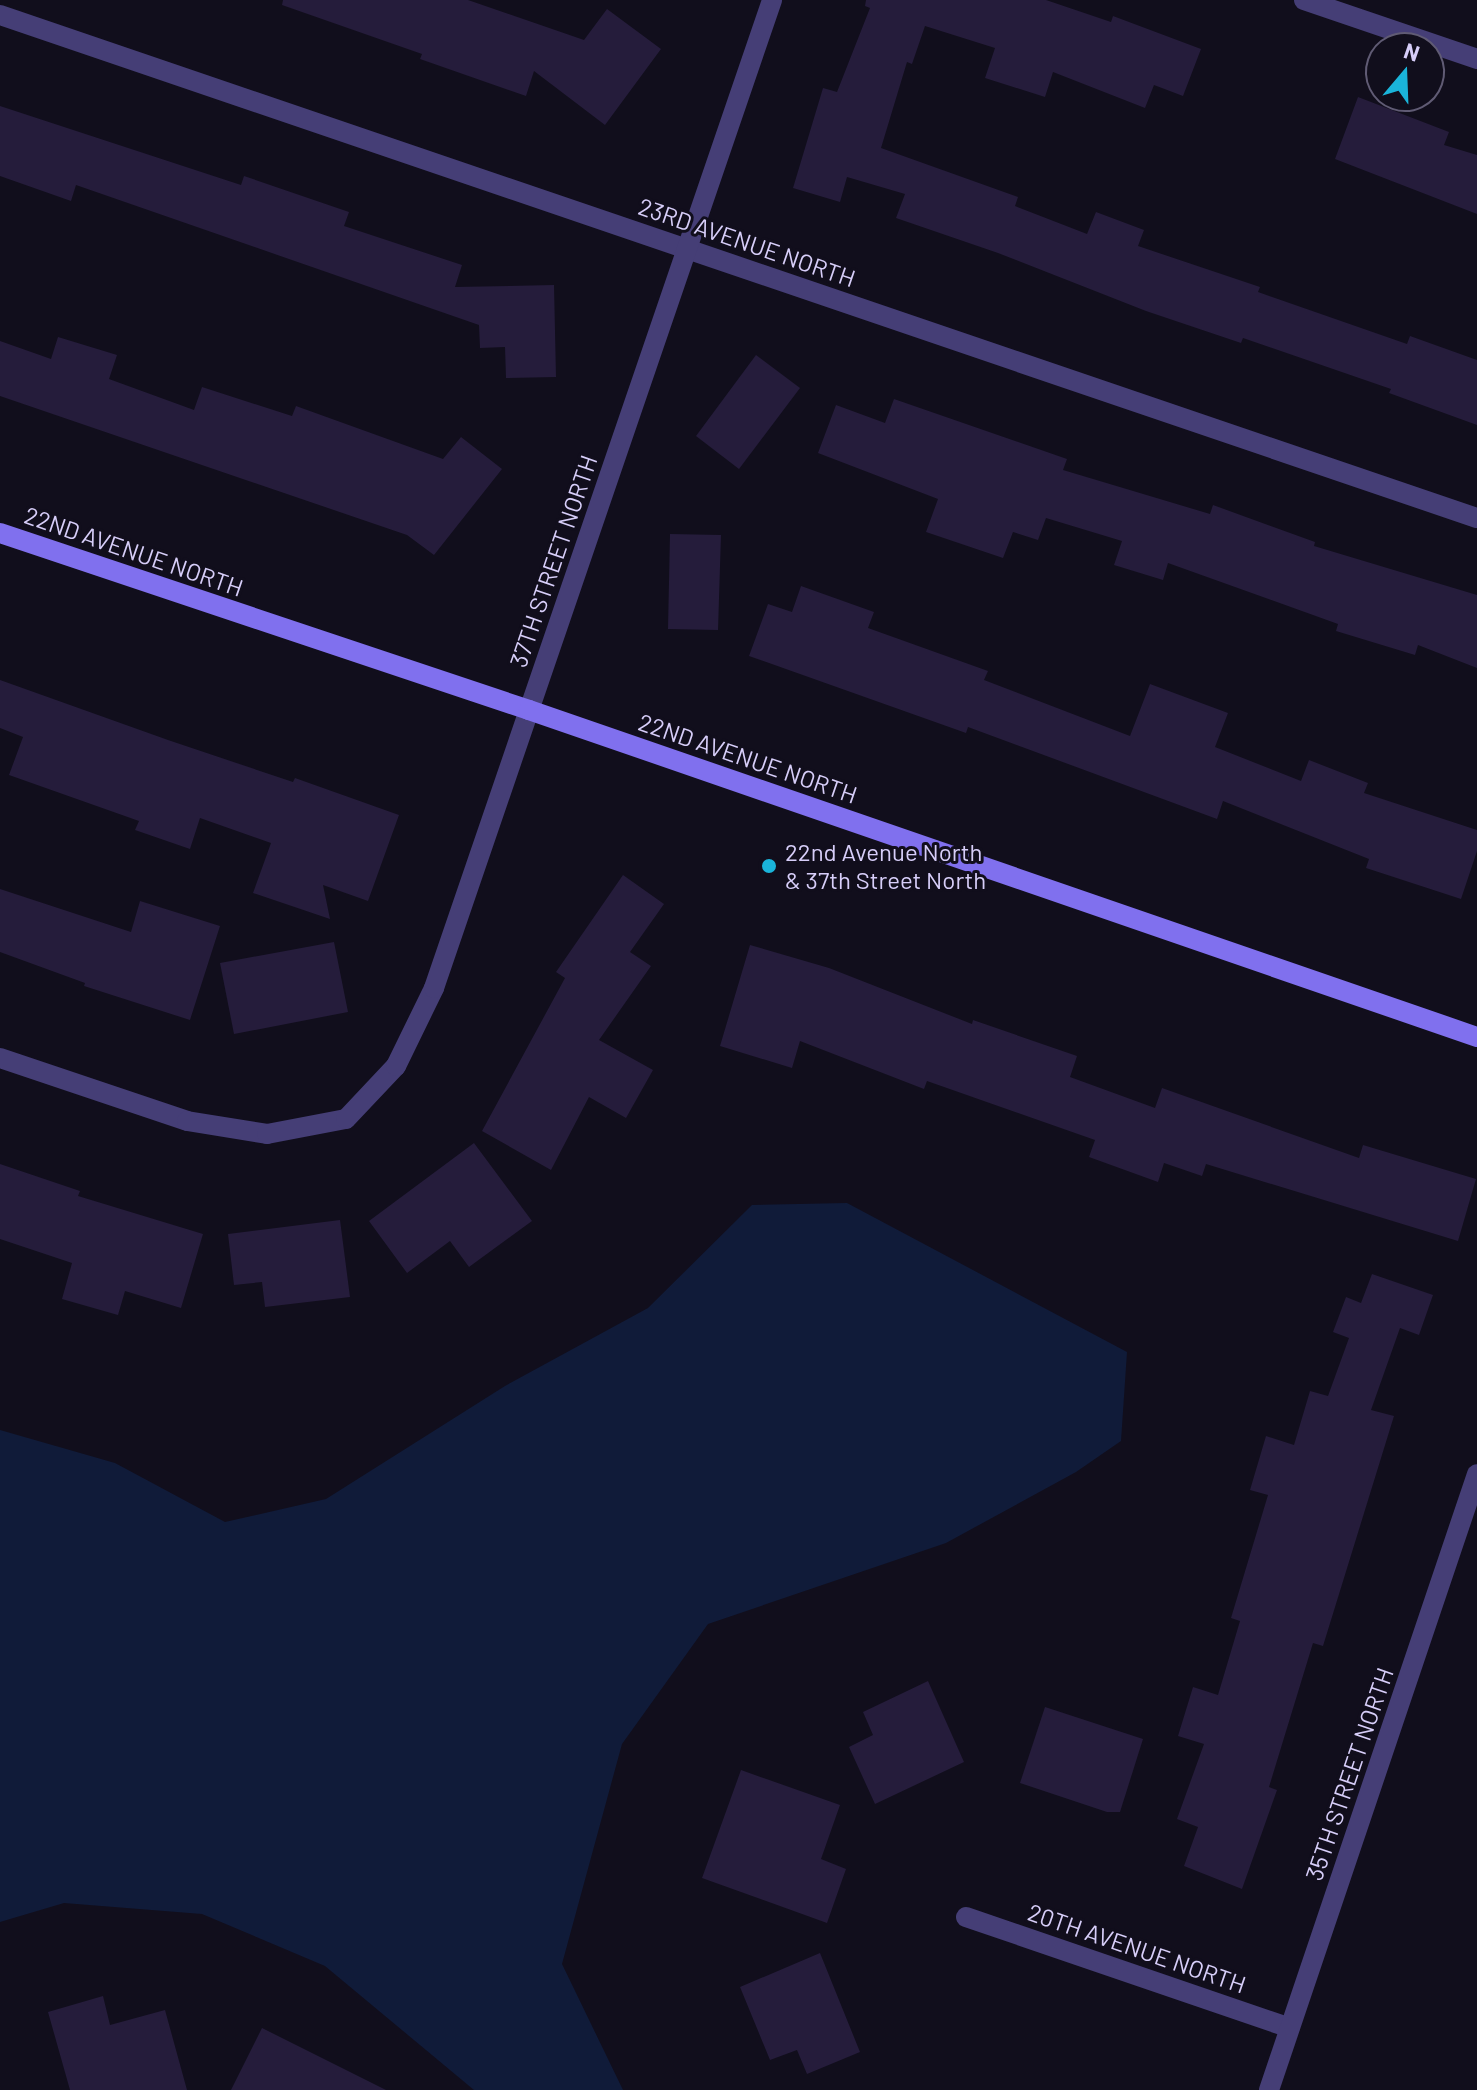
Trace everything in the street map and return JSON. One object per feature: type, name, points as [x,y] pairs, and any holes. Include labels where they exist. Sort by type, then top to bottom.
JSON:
[{"type":"main road","name":"22ND AVENUE NORTH","points":[[0,533],[529,710],[1477,1037]]},
{"type":"street","name":"37TH STREET NORTH","points":[[0,1058],[187,1121],[267,1134],[346,1119],[396,1066],[434,988],[772,0]]},
{"type":"street","points":[[1304,0],[1477,59]]},
{"type":"street","name":"23RD AVENUE NORTH","points":[[0,15],[1477,518]]},
{"type":"street","name":"35TH STREET NORTH","points":[[1269,2090],[1477,1474]]},
{"type":"street","name":"20TH AVENUE NORTH","points":[[966,1917],[1290,2028]]},
{"type":"water","points":[[847,1203],[1127,1352],[1121,1441],[1076,1472],[946,1543],[708,1624],[622,1744],[562,1964],[623,2090],[474,2090],[325,1966],[202,1914],[64,1903],[0,1922],[0,1430],[115,1463],[225,1522],[326,1499],[505,1386],[648,1308],[752,1205]]},
{"type":"building","points":[[283,0],[468,0],[584,40],[607,9],[661,49],[605,125],[534,71],[526,96],[420,59],[422,54],[282,5]]},
{"type":"building","points":[[866,0],[1046,0],[1111,22],[1113,16],[1201,49],[1183,96],[1154,85],[1145,108],[1053,72],[1045,97],[985,78],[995,48],[925,26],[912,64],[907,62],[881,148],[1018,197],[1015,206],[1087,234],[1096,212],[1144,230],[1138,246],[1260,287],[1258,292],[1407,344],[1410,336],[1477,360],[1477,425],[1389,393],[1391,389],[1243,338],[1241,343],[1146,311],[998,253],[896,218],[905,194],[847,177],[840,202],[793,188],[823,88],[837,92],[870,8],[865,6]]},
{"type":"building","points":[[1358,97],[1365,100],[1365,112],[1397,112],[1449,132],[1444,145],[1477,155],[1477,214],[1335,159]]},
{"type":"building","points":[[0,106],[241,185],[244,176],[349,212],[344,226],[462,265],[455,287],[554,285],[556,377],[506,378],[505,347],[480,348],[479,325],[76,185],[71,201],[0,176]]},
{"type":"building","points":[[58,337],[117,355],[109,379],[194,410],[202,387],[292,416],[296,406],[443,459],[461,437],[502,469],[434,555],[407,535],[0,396],[0,341],[51,359]]},
{"type":"building","points":[[756,355],[800,388],[739,469],[696,436]]},
{"type":"building","points":[[894,399],[1067,459],[1063,470],[1210,514],[1213,505],[1315,542],[1314,546],[1477,595],[1477,668],[1418,645],[1415,655],[1336,631],[1338,624],[1168,563],[1163,580],[1114,565],[1122,541],[1046,518],[1038,540],[1013,532],[1003,558],[926,532],[938,499],[818,453],[836,405],[885,423]]},
{"type":"building","points":[[670,534],[721,535],[718,630],[668,629]]},
{"type":"building","points":[[801,586],[874,612],[868,628],[988,671],[984,680],[1130,736],[1150,684],[1228,713],[1215,747],[1301,781],[1309,760],[1368,783],[1364,793],[1477,830],[1477,851],[1461,899],[1366,868],[1369,859],[1223,801],[1217,819],[968,727],[966,733],[749,656],[768,604],[792,612]]},
{"type":"building","points":[[0,680],[168,740],[293,782],[295,778],[399,815],[368,901],[323,885],[330,919],[253,893],[271,843],[200,818],[190,849],[135,830],[139,821],[9,775],[23,737],[0,728]]},
{"type":"building","points":[[623,875],[664,904],[630,952],[651,966],[599,1040],[653,1070],[626,1118],[589,1097],[551,1170],[482,1131],[565,978],[556,972]]},
{"type":"building","points":[[0,889],[131,932],[140,901],[220,926],[190,1020],[84,986],[85,983],[0,952]]},
{"type":"building","points":[[334,942],[348,1012],[234,1034],[220,963]]},
{"type":"building","points":[[750,945],[829,968],[972,1024],[973,1020],[1077,1056],[1070,1077],[1155,1108],[1162,1088],[1359,1158],[1363,1145],[1476,1179],[1458,1241],[1206,1164],[1202,1176],[1164,1163],[1158,1182],[1089,1157],[1095,1140],[927,1081],[924,1089],[800,1041],[792,1068],[720,1046]]},
{"type":"building","points":[[474,1143],[532,1221],[469,1267],[450,1241],[407,1273],[369,1221]]},
{"type":"building","points":[[0,1164],[80,1191],[78,1196],[203,1234],[181,1308],[125,1291],[118,1315],[62,1299],[72,1263],[0,1239]]},
{"type":"building","points":[[340,1220],[350,1297],[265,1307],[262,1282],[234,1285],[228,1234]]},
{"type":"building","points":[[1372,1274],[1433,1295],[1419,1335],[1400,1328],[1371,1410],[1394,1416],[1323,1646],[1313,1643],[1269,1787],[1277,1790],[1242,1889],[1184,1866],[1198,1827],[1177,1819],[1204,1744],[1178,1736],[1193,1687],[1218,1695],[1240,1621],[1231,1618],[1268,1495],[1250,1490],[1266,1436],[1294,1445],[1310,1391],[1328,1396],[1349,1338],[1333,1332],[1346,1297],[1361,1303]]},
{"type":"building","points":[[928,1681],[964,1762],[875,1804],[849,1747],[873,1735],[863,1712]]},
{"type":"building","points":[[1045,1707],[1143,1739],[1120,1812],[1107,1812],[1020,1783]]},
{"type":"building","points":[[741,1770],[840,1805],[821,1859],[846,1869],[827,1923],[702,1878]]},
{"type":"building","points":[[820,1953],[860,2052],[807,2074],[797,2050],[770,2060],[740,1987]]},
{"type":"building","points":[[103,1996],[110,2025],[165,2010],[187,2090],[70,2090],[48,2012]]},
{"type":"building","points":[[262,2028],[386,2090],[231,2090]]},
{"type":"place","name":"22nd Avenue North & 37th Street North","points":[[769,866]]}]
